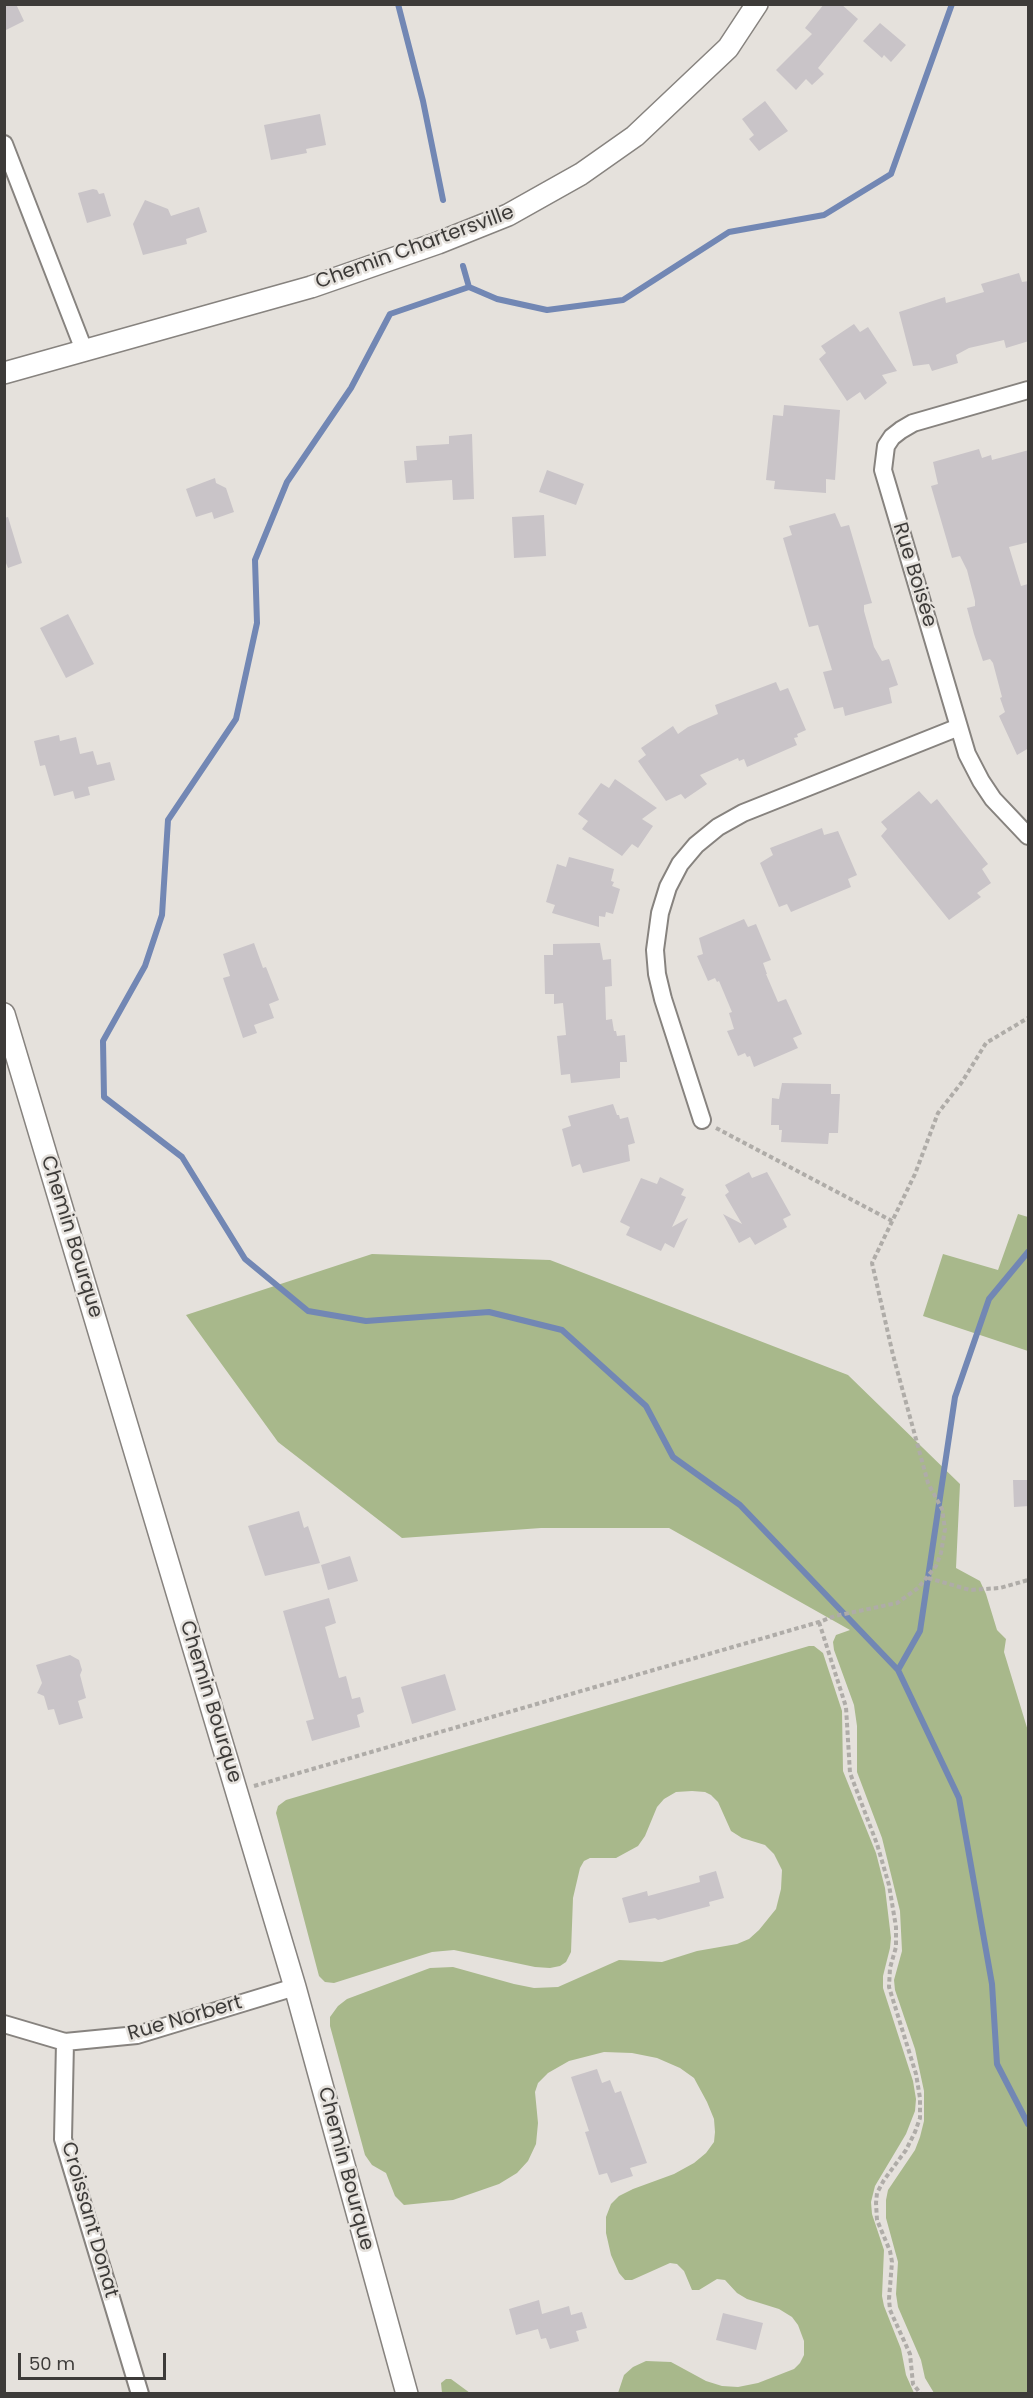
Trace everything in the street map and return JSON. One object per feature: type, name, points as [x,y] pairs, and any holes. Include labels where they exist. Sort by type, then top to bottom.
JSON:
[{"type":"street","name":"Chemin Chartersville","points":[[4,373],[358,272],[478,228],[538,200],[581,174],[635,136],[728,48],[757,4]]},
{"type":"street","points":[[4,144],[84,350]]},
{"type":"street","name":"Rue Boisée","points":[[1029,390],[913,423],[892,437],[886,446],[884,458],[886,483],[967,754],[993,799],[1029,836]]},
{"type":"street","points":[[702,1120],[663,999],[656,962],[656,931],[660,913],[668,887],[680,864],[696,845],[718,827],[743,813],[959,727]]},
{"type":"street","name":"Chemin Bourque","points":[[4,1014],[295,1987],[407,2394]]},
{"type":"street","name":"Rue Norbert","points":[[4,2024],[65,2042],[137,2036],[295,1987]]},
{"type":"street","name":"Croissant Donat","points":[[65,2042],[63,2139],[140,2394]]},
{"type":"path","points":[[236,1791],[835,1616],[897,1603],[908,1597],[928,1578],[941,1553],[945,1528],[942,1509],[928,1483],[893,1354],[872,1263],[915,1174],[938,1113],[962,1082],[986,1043],[1029,1018]]},
{"type":"path","points":[[702,1120],[892,1221]]},
{"type":"path","points":[[928,1578],[970,1590],[1000,1588],[1029,1580]]},
{"type":"path","points":[[819,1622],[846,1707],[850,1773],[878,1844],[889,1885],[896,1927],[896,1947],[890,1968],[889,1987],[916,2074],[920,2098],[920,2118],[915,2132],[906,2150],[884,2180],[877,2193],[876,2204],[877,2220],[890,2251],[892,2262],[890,2310],[910,2354],[913,2384],[921,2394]]},
{"type":"green space","points":[[1018,1214],[1028,1217],[1028,1351],[923,1316],[943,1254],[998,1270]]},
{"type":"green space","points":[[372,1254],[550,1260],[848,1375],[960,1484],[956,1568],[980,1581],[997,1630],[1006,1639],[1004,1652],[1028,1731],[1028,2393],[934,2393],[925,2378],[921,2360],[898,2307],[896,2294],[898,2262],[886,2218],[886,2200],[888,2190],[915,2150],[920,2137],[924,2121],[924,2091],[915,2049],[895,1990],[894,1980],[902,1951],[900,1911],[882,1838],[857,1772],[857,1726],[854,1705],[834,1650],[833,1642],[836,1635],[850,1630],[669,1528],[541,1528],[402,1538],[278,1442],[186,1315]]},
{"type":"green space","points":[[814,1646],[823,1653],[842,1711],[843,1771],[876,1853],[885,1888],[891,1938],[883,1976],[883,1988],[913,2081],[916,2099],[915,2111],[906,2134],[875,2186],[871,2202],[872,2214],[884,2250],[882,2296],[884,2306],[901,2349],[906,2375],[914,2393],[618,2393],[624,2375],[633,2367],[646,2361],[671,2362],[706,2381],[722,2386],[738,2387],[758,2383],[794,2369],[804,2355],[804,2341],[792,2317],[779,2309],[747,2299],[737,2293],[725,2280],[717,2279],[699,2290],[692,2290],[684,2271],[677,2264],[670,2263],[632,2280],[625,2280],[619,2273],[611,2255],[606,2233],[606,2217],[611,2204],[619,2196],[633,2189],[674,2174],[694,2163],[714,2142],[714,2119],[694,2078],[680,2068],[657,2058],[632,2053],[604,2052],[569,2061],[548,2073],[538,2083],[535,2092],[538,2123],[536,2144],[528,2161],[517,2173],[499,2184],[453,2200],[404,2205],[395,2196],[386,2173],[372,2165],[365,2155],[330,2026],[330,2017],[347,1999],[430,1968],[453,1967],[534,1988],[558,1987],[619,1960],[662,1962],[697,1951],[737,1944],[749,1939],[776,1909],[781,1889],[782,1870],[774,1854],[765,1845],[742,1838],[731,1831],[718,1802],[711,1795],[705,1792],[676,1792],[664,1799],[657,1807],[645,1836],[638,1846],[616,1858],[590,1858],[584,1861],[580,1868],[573,1898],[571,1952],[566,1962],[560,1966],[535,1967],[454,1950],[432,1952],[334,1983],[325,1982],[319,1976],[276,1813],[278,1806],[286,1800]]},
{"type":"green space","points":[[446,2379],[451,2379],[470,2393],[442,2393],[441,2383]]},
{"type":"building","points":[[4,4],[16,4],[24,21],[4,31]]},
{"type":"building","points":[[824,4],[841,4],[858,19],[818,68],[824,74],[812,85],[806,79],[796,90],[776,70],[812,34],[805,28]]},
{"type":"building","points":[[880,23],[906,45],[891,62],[884,55],[882,58],[863,41]]},
{"type":"building","points":[[765,101],[788,131],[759,151],[749,139],[754,135],[742,119]]},
{"type":"building","points":[[320,114],[326,145],[306,149],[307,153],[271,160],[264,125]]},
{"type":"building","points":[[93,189],[99,194],[104,193],[111,216],[87,223],[78,193]]},
{"type":"building","points":[[145,200],[168,209],[171,216],[199,207],[207,232],[186,239],[187,244],[143,255],[133,224]]},
{"type":"building","points":[[1019,273],[1022,282],[1029,281],[1029,341],[1006,348],[1004,340],[969,348],[956,355],[958,363],[932,371],[929,364],[913,366],[899,312],[945,297],[946,303],[984,292],[981,284]]},
{"type":"building","points":[[854,324],[860,332],[868,327],[897,371],[882,375],[887,383],[865,400],[860,392],[847,401],[819,359],[826,353],[821,346]]},
{"type":"building","points":[[784,405],[840,410],[835,480],[826,479],[826,493],[774,489],[775,481],[766,480],[773,415],[783,416]]},
{"type":"building","points":[[472,434],[474,499],[453,500],[452,480],[406,483],[404,461],[417,460],[416,446],[449,444],[449,436]]},
{"type":"building","points":[[979,449],[982,458],[991,455],[992,460],[1029,450],[1029,542],[1009,547],[1021,586],[1028,584],[1029,748],[1017,755],[999,716],[1005,712],[993,663],[990,659],[983,661],[974,634],[967,608],[975,606],[975,601],[967,570],[960,556],[952,558],[931,486],[938,484],[933,462]]},
{"type":"building","points":[[547,470],[584,484],[576,505],[539,492]]},
{"type":"building","points":[[215,478],[216,483],[226,488],[234,512],[214,519],[212,512],[196,517],[186,489]]},
{"type":"building","points":[[835,513],[841,527],[849,525],[872,603],[864,605],[864,611],[874,647],[882,661],[889,659],[898,685],[889,688],[892,703],[845,716],[843,707],[834,709],[823,672],[832,670],[818,625],[809,627],[783,538],[792,535],[789,526]]},
{"type":"building","points":[[544,515],[546,556],[514,558],[512,517]]},
{"type":"building","points":[[8,517],[22,563],[8,568],[4,558],[4,518]]},
{"type":"building","points":[[68,614],[94,664],[66,678],[40,628]]},
{"type":"building","points":[[776,682],[780,691],[788,688],[806,730],[794,738],[797,745],[747,767],[744,759],[739,761],[738,758],[700,775],[707,784],[685,799],[681,794],[666,801],[638,761],[646,755],[641,748],[673,726],[678,734],[718,714],[715,705]]},
{"type":"building","points":[[59,735],[60,741],[76,737],[80,754],[93,751],[97,765],[110,762],[115,780],[88,787],[90,795],[75,799],[73,791],[54,796],[45,765],[40,766],[34,741]]},
{"type":"building","points":[[615,779],[657,808],[642,819],[653,826],[638,848],[632,844],[622,856],[582,829],[588,821],[578,814],[601,783],[609,788]]},
{"type":"building","points":[[919,791],[931,804],[937,799],[988,864],[982,869],[991,883],[977,893],[981,897],[949,920],[881,836],[887,829],[881,822]]},
{"type":"building","points":[[822,828],[824,835],[838,831],[857,875],[848,879],[851,887],[791,912],[787,904],[779,907],[760,863],[773,855],[770,848]]},
{"type":"building","points":[[569,857],[614,869],[612,886],[620,889],[613,914],[606,912],[605,917],[599,916],[599,927],[552,913],[555,905],[546,902],[557,864],[566,867]]},
{"type":"building","points":[[744,919],[748,927],[756,924],[771,960],[763,963],[766,974],[778,1002],[786,999],[802,1034],[793,1038],[798,1048],[754,1067],[750,1056],[747,1057],[745,1053],[738,1056],[727,1031],[734,1029],[729,1013],[732,1012],[719,981],[717,982],[715,978],[708,981],[697,956],[703,954],[699,938]]},
{"type":"building","points":[[254,943],[279,1000],[269,1004],[274,1018],[254,1025],[257,1033],[243,1038],[223,978],[230,976],[223,954]]},
{"type":"building","points":[[600,943],[603,960],[611,959],[612,986],[605,987],[606,1020],[612,1019],[617,1036],[625,1035],[627,1062],[620,1062],[620,1078],[571,1083],[570,1074],[561,1075],[557,1036],[566,1035],[563,1003],[554,1004],[554,994],[545,994],[544,955],[553,955],[553,944]]},
{"type":"building","points":[[782,1083],[831,1084],[831,1094],[840,1094],[838,1133],[829,1133],[828,1144],[781,1142],[782,1130],[779,1130],[779,1125],[771,1125],[772,1098],[779,1099]]},
{"type":"building","points":[[613,1104],[620,1119],[628,1117],[635,1143],[628,1145],[630,1161],[583,1173],[580,1164],[572,1167],[562,1129],[571,1126],[568,1116]]},
{"type":"building","points":[[749,1172],[752,1178],[767,1172],[791,1215],[783,1219],[787,1227],[755,1245],[750,1237],[739,1243],[723,1214],[742,1224],[725,1195],[729,1192],[725,1185]]},
{"type":"building","points":[[660,1177],[684,1189],[681,1195],[686,1197],[672,1227],[688,1218],[674,1248],[665,1243],[661,1251],[626,1235],[630,1227],[620,1222],[641,1178],[657,1184]]},
{"type":"building","points":[[1013,1480],[1029,1480],[1029,1506],[1014,1507]]},
{"type":"building","points":[[299,1511],[304,1528],[308,1526],[320,1563],[265,1576],[248,1526]]},
{"type":"building","points":[[350,1556],[358,1581],[328,1590],[321,1565]]},
{"type":"building","points":[[329,1598],[336,1623],[325,1627],[339,1678],[346,1676],[352,1699],[360,1697],[364,1712],[357,1715],[360,1727],[312,1741],[306,1721],[314,1719],[283,1611]]},
{"type":"building","points":[[70,1655],[79,1660],[82,1670],[80,1675],[86,1698],[78,1701],[83,1718],[59,1725],[54,1709],[48,1710],[44,1696],[37,1693],[42,1683],[36,1665]]},
{"type":"building","points":[[445,1674],[456,1710],[412,1724],[401,1687]]},
{"type":"building","points":[[716,1871],[724,1898],[709,1902],[710,1906],[658,1920],[655,1918],[629,1923],[622,1898],[647,1891],[648,1896],[700,1882],[699,1876]]},
{"type":"building","points":[[597,2069],[602,2083],[610,2080],[615,2093],[621,2091],[647,2163],[630,2168],[633,2176],[611,2183],[607,2173],[599,2175],[585,2132],[589,2131],[571,2077]]},
{"type":"building","points":[[539,2300],[542,2314],[569,2306],[571,2315],[582,2312],[587,2328],[576,2331],[579,2341],[550,2349],[546,2338],[541,2339],[538,2329],[516,2335],[509,2309]]},
{"type":"building","points":[[723,2313],[763,2323],[756,2350],[716,2340]]},
{"type":"waterway","points":[[398,4],[423,101],[443,200]]},
{"type":"waterway","points":[[952,4],[891,174],[824,215],[729,232],[623,300],[547,310],[497,299],[469,287],[390,314],[351,388],[287,482],[255,560],[257,623],[236,719],[168,820],[162,915],[145,966],[103,1041],[104,1097],[182,1157],[245,1259],[308,1311],[366,1321],[489,1312],[562,1330],[646,1406],[673,1457],[740,1505],[898,1670],[959,1798],[992,1984],[997,2064],[1028,2124]]},
{"type":"waterway","points":[[463,266],[469,287]]},
{"type":"waterway","points":[[898,1670],[920,1631],[955,1397],[989,1299],[1028,1252]]}]
